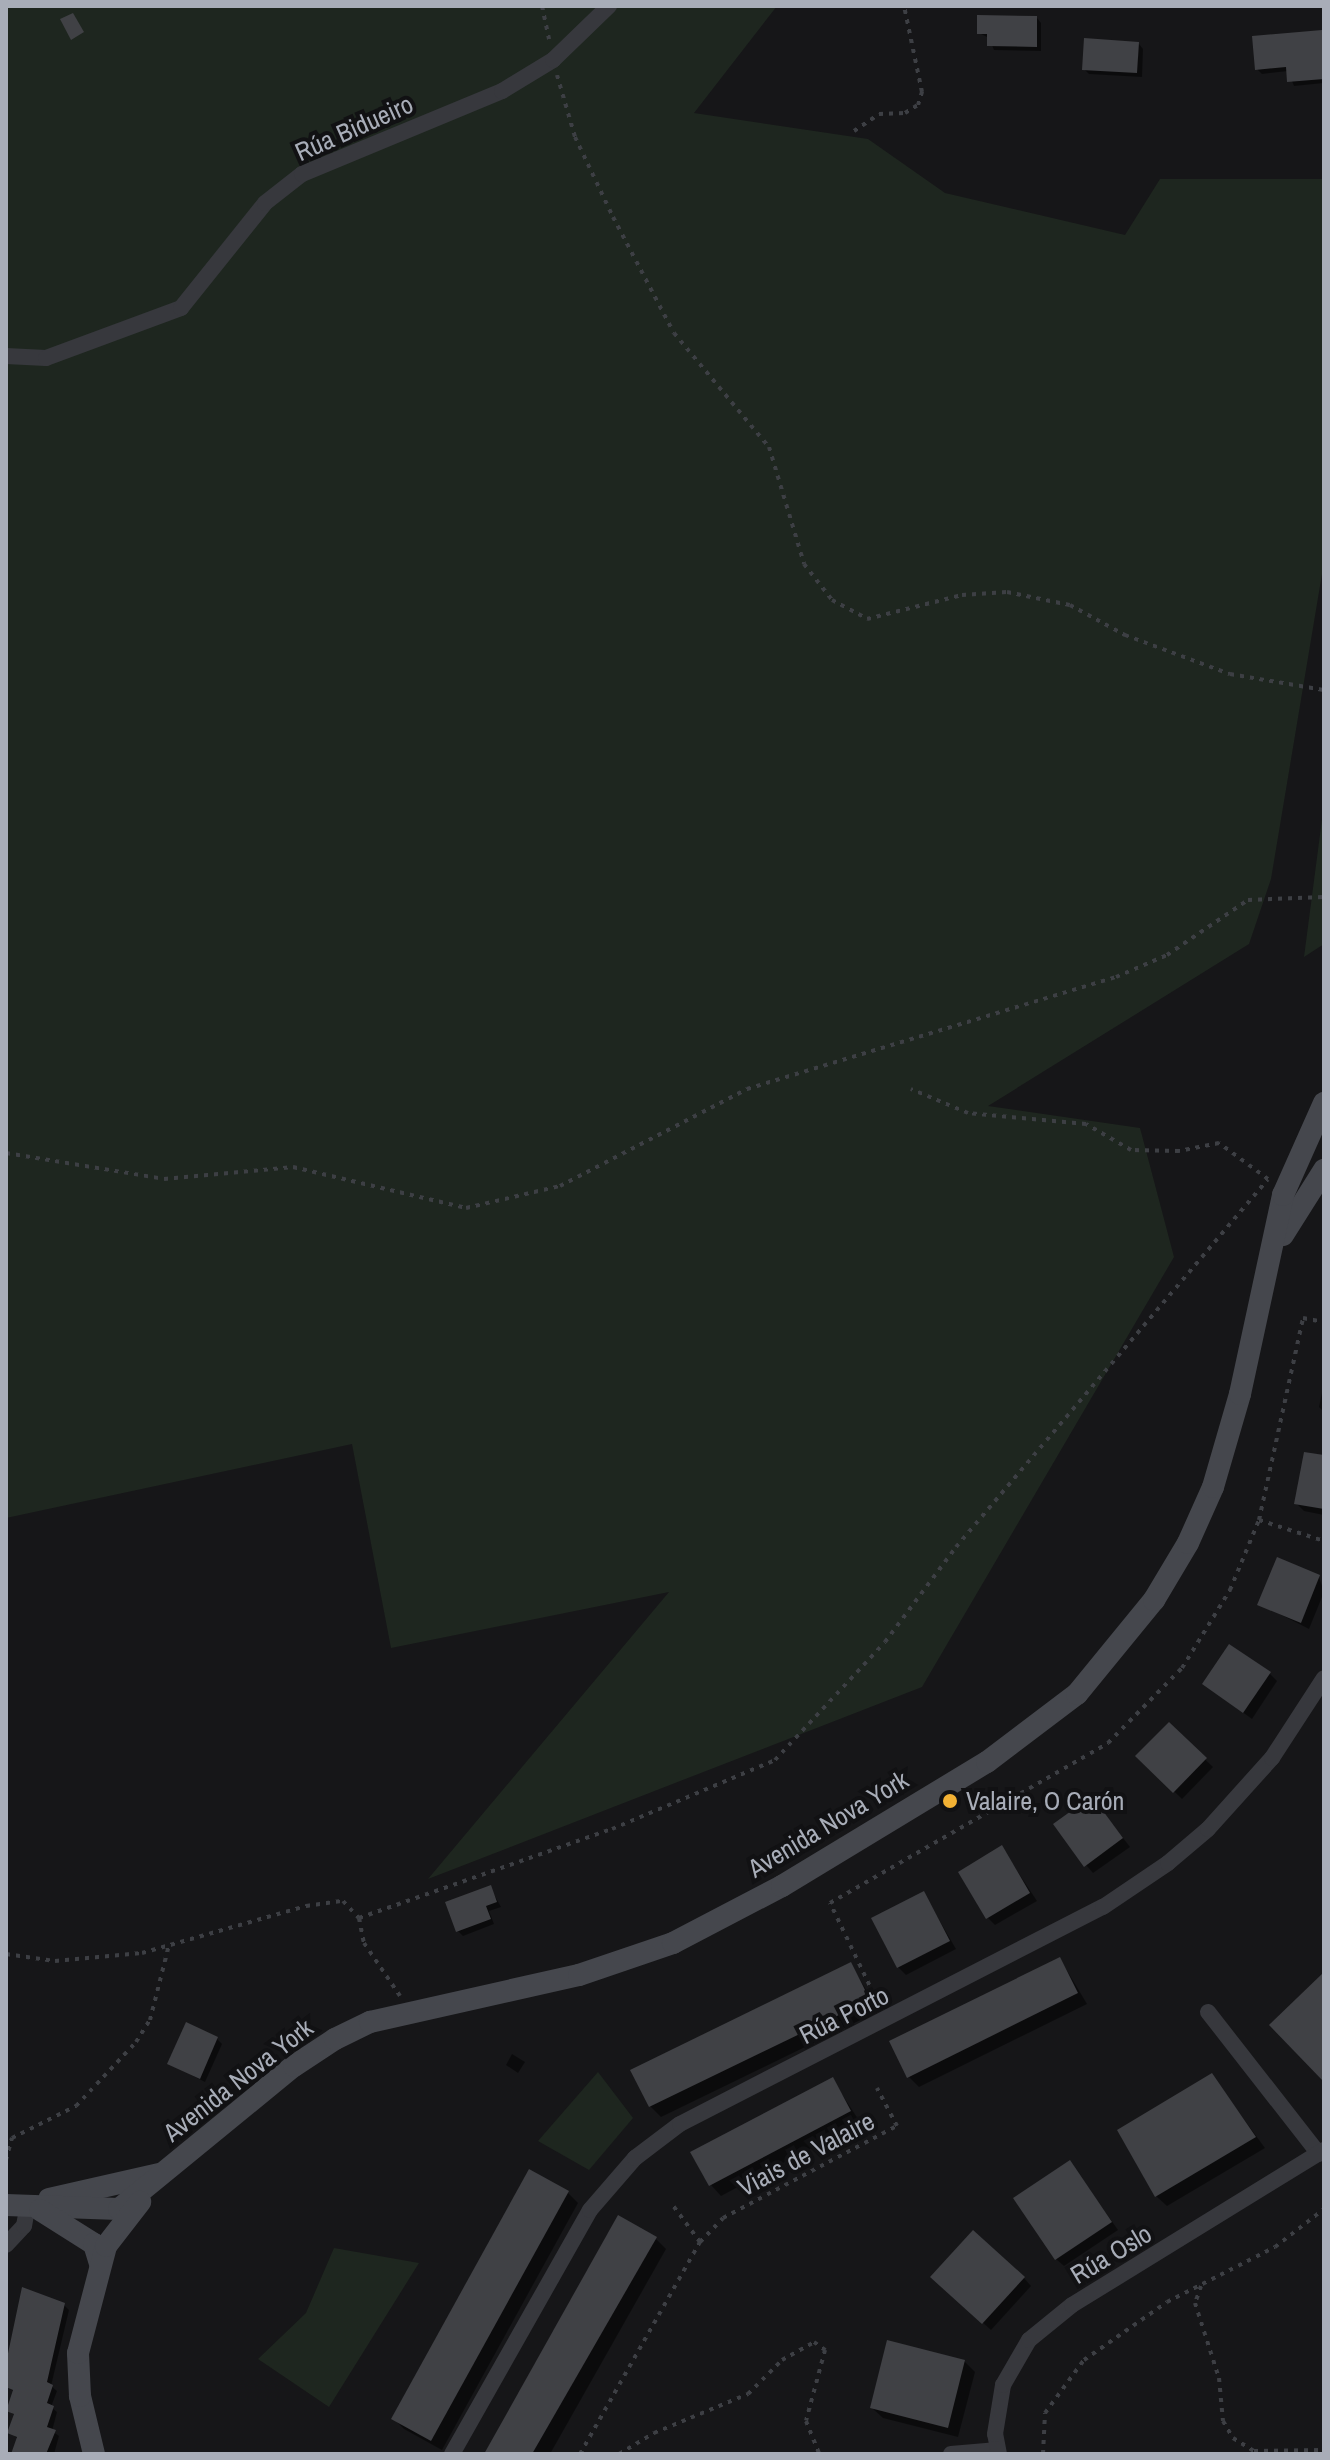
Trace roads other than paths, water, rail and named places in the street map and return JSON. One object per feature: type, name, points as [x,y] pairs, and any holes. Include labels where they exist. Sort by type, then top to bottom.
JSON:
[{"type":"street","name":"Rúa Bidueiro","points":[[6,356],[46,358],[181,308],[265,203],[302,174],[502,91],[553,60],[609,6]]},
{"type":"street","name":"Avenida Nova York","points":[[17,2204],[168,2172],[294,2066],[370,2022],[579,1975],[673,1943],[782,1886],[987,1762],[1077,1694],[1117,1650],[1188,1543],[1213,1487],[1240,1394],[1283,1195],[1324,1103]]},
{"type":"street","name":"Avenida Nova York","points":[[1268,1265],[1295,1210],[1324,1170]]},
{"type":"street","name":"Rúa Porto","points":[[452,2454],[590,2210],[635,2158],[680,2124],[1103,1907],[1168,1863],[1272,1758],[1324,1678]]},
{"type":"street","points":[[1208,2012],[1322,2152]]},
{"type":"street","name":"Rúa Oslo","points":[[999,2452],[995,2434],[1003,2385],[1029,2340],[1072,2305],[1322,2152]]},
{"type":"street","points":[[94,2454],[80,2396],[78,2353],[100,2264],[121,2214],[168,2172]]},
{"type":"street","points":[[88,2191],[112,2200],[121,2214]]},
{"type":"street","points":[[17,2204],[121,2214]]},
{"type":"street","points":[[6,2245],[24,2226],[17,2204]]},
{"type":"street","points":[[17,2204],[94,2244],[100,2264]]},
{"type":"street","points":[[951,2454],[999,2452]]},
{"type":"place","name":"Valaire, O Carón","points":[[950,1801]]}]
